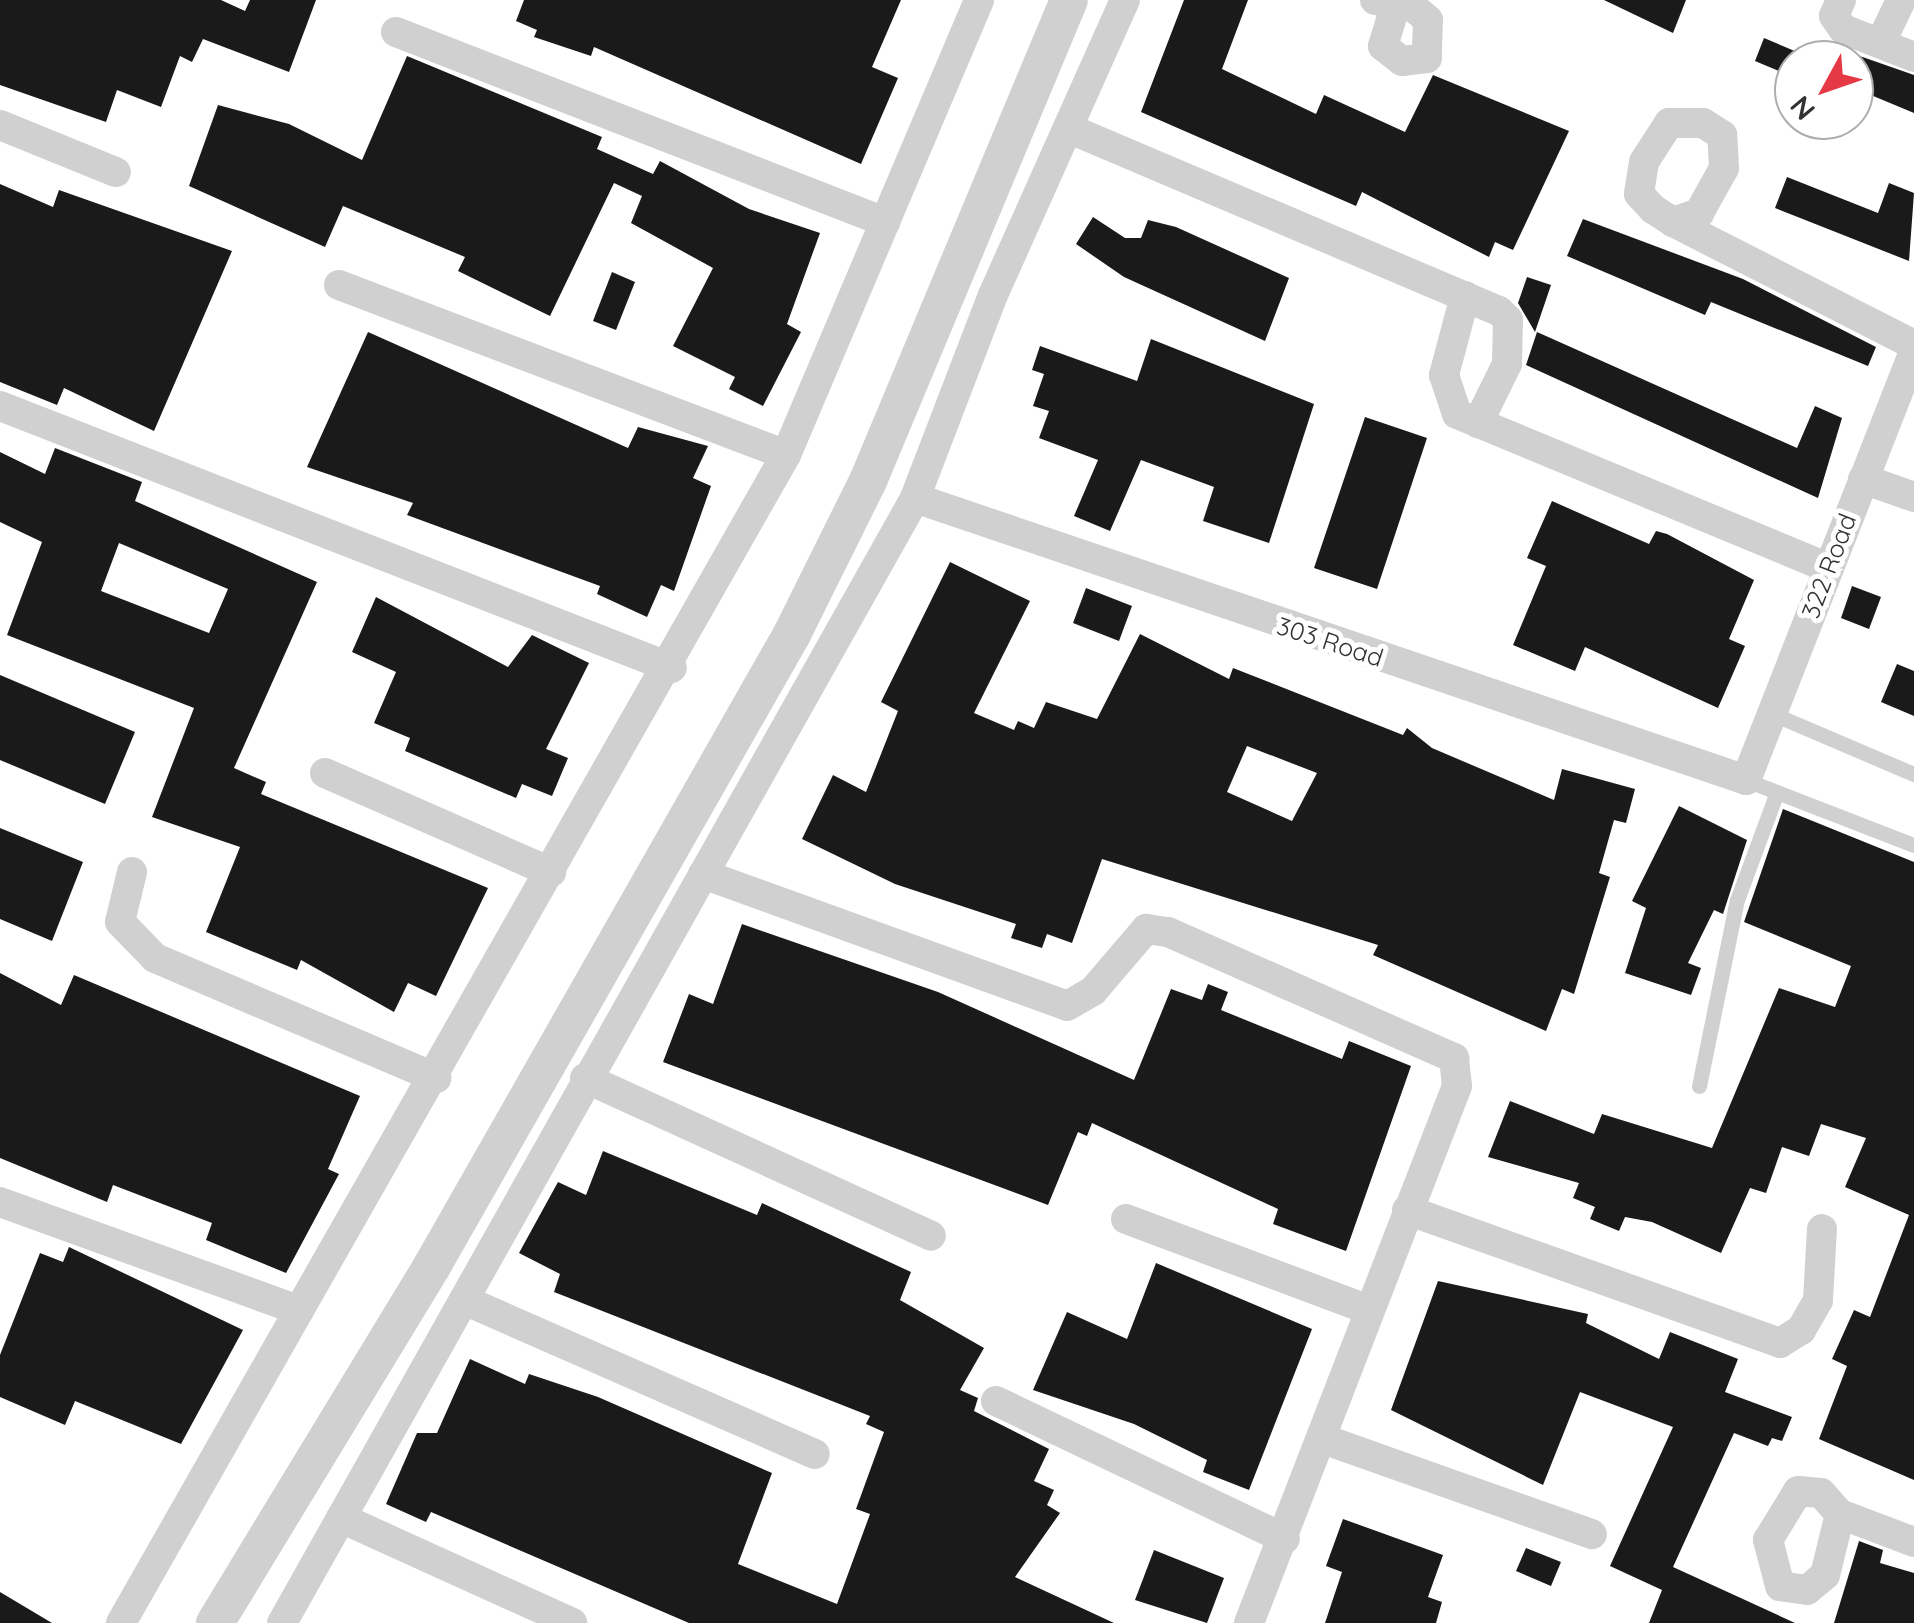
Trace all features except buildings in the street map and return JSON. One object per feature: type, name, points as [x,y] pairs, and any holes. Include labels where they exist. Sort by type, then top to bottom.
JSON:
[{"type":"street","points":[[121,1623],[672,668],[786,455],[979,0]]},
{"type":"street","points":[[216,1623],[432,1266],[792,634],[868,481],[1069,0]]},
{"type":"street","points":[[282,1623],[585,1078],[915,498],[1125,0]]},
{"type":"street","points":[[1841,0],[1834,16],[1843,29],[1914,57]]},
{"type":"street","points":[[1881,42],[1901,0]]},
{"type":"street","points":[[396,32],[885,222]]},
{"type":"street","points":[[0,125],[116,172]]},
{"type":"street","points":[[1070,128],[1465,296],[1508,320],[1511,341],[1499,396],[1478,423]]},
{"type":"street","points":[[1673,222],[1914,345]]},
{"type":"street","points":[[339,285],[786,455]]},
{"type":"street","points":[[1465,296],[1444,375],[1457,414],[1827,568]]},
{"type":"street","name":"322 Road","points":[[1746,780],[1914,352]]},
{"type":"street","points":[[0,406],[672,668]]},
{"type":"street","points":[[1863,479],[1914,498]]},
{"type":"street","name":"303 Road","points":[[915,498],[1746,780]]},
{"type":"street","points":[[325,773],[551,872]]},
{"type":"street","points":[[132,872],[120,922],[155,958],[436,1078]]},
{"type":"street","points":[[703,874],[1067,1006],[1093,992],[1146,929],[1168,932],[1454,1058],[1457,1086],[1406,1210],[1326,1440],[1249,1623]]},
{"type":"street","points":[[585,1078],[931,1236]]},
{"type":"street","points":[[0,1202],[299,1310]]},
{"type":"street","points":[[1406,1210],[1780,1343],[1801,1330],[1818,1300],[1822,1229]]},
{"type":"street","points":[[1126,1219],[1369,1310]]},
{"type":"street","points":[[464,1300],[815,1454]]},
{"type":"street","points":[[996,1401],[1285,1539]]},
{"type":"street","points":[[1326,1440],[1592,1534]]},
{"type":"street","points":[[1840,1514],[1914,1542]]},
{"type":"street","points":[[341,1518],[572,1623]]},
{"type":"lane","points":[[1773,714],[1914,774]]},
{"type":"lane","points":[[1746,780],[1914,845]]},
{"type":"lane","points":[[1700,1086],[1736,900],[1777,792]]}]
